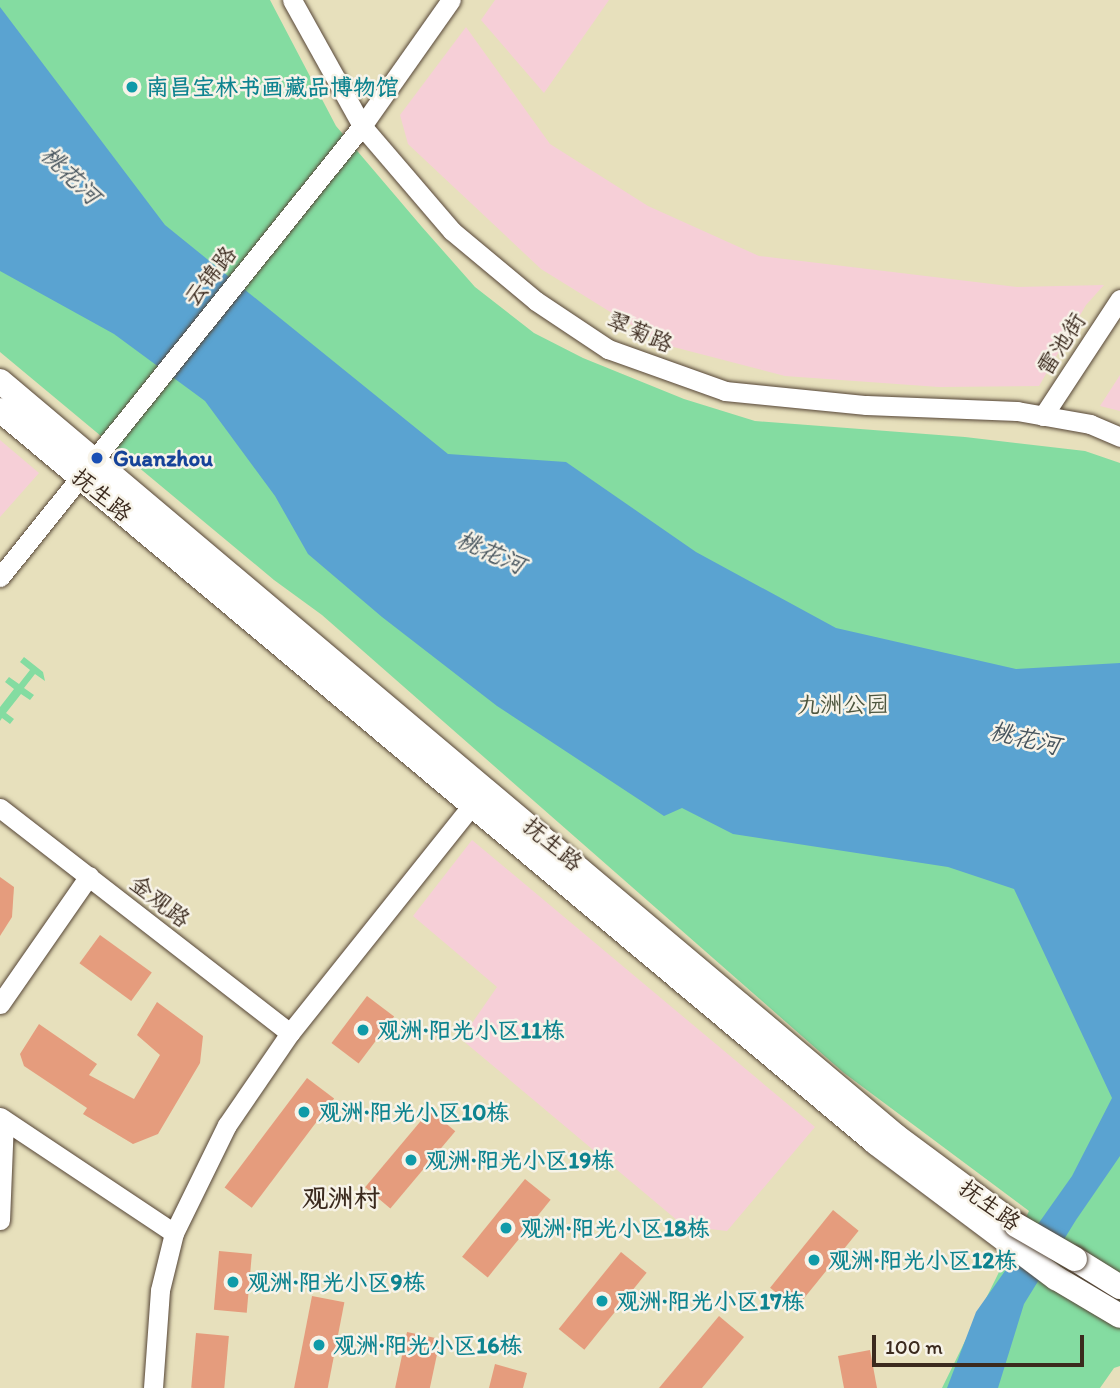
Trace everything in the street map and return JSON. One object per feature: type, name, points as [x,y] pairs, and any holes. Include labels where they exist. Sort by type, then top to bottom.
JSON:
[{"type":"main road","name":"抚生路","points":[[0,381],[87,470]]},
{"type":"main road","name":"抚生路","points":[[0,410],[87,470],[479,796],[896,1136],[1009,1232],[1056,1278],[1120,1316]]},
{"type":"main road","name":"抚生路","points":[[1009,1232],[1075,1259],[1120,1287]]},
{"type":"street","name":"翠菊路","points":[[292,0],[362,127],[452,231],[536,302],[608,349],[725,391],[866,405],[1017,411],[1090,424],[1120,437]]},
{"type":"street","name":"云锦路","points":[[0,577],[156,386],[285,219],[362,127],[451,0]]},
{"type":"street","name":"雷池街","points":[[1043,416],[1120,299]]},
{"type":"street","points":[[153,1388],[160,1290],[174,1233],[227,1125],[290,1032],[479,796]]},
{"type":"street","name":"金观路","points":[[0,807],[290,1032]]},
{"type":"street","points":[[0,1004],[89,876]]},
{"type":"street","points":[[2,1119],[174,1233]]},
{"type":"street","points":[[0,1220],[2,1119]]},
{"type":"shaded area","points":[[495,0],[609,0],[544,93],[481,20]]},
{"type":"shaded area","points":[[466,27],[550,144],[648,206],[759,256],[1017,287],[1104,285],[1086,305],[1039,386],[939,387],[785,376],[662,344],[541,269],[408,144],[400,115]]},
{"type":"shaded area","points":[[1120,375],[1120,411],[1100,406]]},
{"type":"shaded area","points":[[0,440],[39,473],[0,517]]},
{"type":"shaded area","points":[[472,840],[815,1127],[727,1231],[684,1226],[461,1039],[497,987],[413,916]]},
{"type":"green space","name":"九洲公园","points":[[0,0],[270,0],[336,126],[422,227],[475,287],[534,333],[583,358],[684,399],[755,421],[965,437],[1085,451],[1120,463],[1120,1366],[1114,1368],[1100,1388],[942,1388],[1029,1211],[844,1073],[322,615],[274,580],[0,352]]},
{"type":"green space","points":[[24,657],[43,672],[45,681],[35,674],[24,688],[34,695],[30,700],[21,694],[6,713],[14,719],[10,724],[2,718],[0,721],[0,707],[14,689],[5,682],[9,677],[19,684],[30,670],[20,662]]},
{"type":"water","name":"桃花河","points":[[0,7],[165,225],[448,454],[566,462],[696,552],[836,628],[1016,669],[1120,663],[1120,1156],[1024,1304],[998,1388],[947,1388],[976,1312],[1072,1176],[1112,1098],[1014,889],[948,867],[733,834],[682,808],[664,816],[497,706],[382,617],[308,554],[275,496],[205,401],[114,334],[0,271]]},
{"type":"building","points":[[0,877],[14,887],[12,917],[0,936]]},
{"type":"building","points":[[100,935],[152,973],[131,1001],[79,963]]},
{"type":"building","name":"观洲·阳光小区11栋","points":[[367,996],[394,1016],[359,1064],[331,1043]]},
{"type":"building","points":[[157,1002],[203,1036],[200,1063],[158,1134],[133,1144],[83,1114],[87,1108],[24,1066],[20,1054],[39,1024],[97,1064],[89,1075],[134,1099],[160,1055],[137,1035]]},
{"type":"building","points":[[307,1078],[334,1098],[252,1208],[225,1187]]},
{"type":"building","name":"观洲·阳光小区19栋","points":[[430,1110],[455,1131],[390,1209],[365,1187]]},
{"type":"building","name":"观洲·阳光小区18栋","points":[[525,1179],[551,1200],[488,1277],[462,1257]]},
{"type":"building","name":"观洲·阳光小区12栋","points":[[833,1210],[859,1231],[796,1308],[770,1288]]},
{"type":"building","name":"观洲·阳光小区9栋","points":[[219,1251],[252,1254],[247,1313],[214,1310]]},
{"type":"building","name":"观洲·阳光小区17栋","points":[[621,1252],[647,1273],[584,1350],[559,1329]]},
{"type":"building","name":"观洲·阳光小区16栋","points":[[312,1296],[344,1302],[328,1388],[294,1388]]},
{"type":"building","points":[[719,1316],[744,1337],[702,1388],[659,1388]]},
{"type":"building","points":[[407,1332],[440,1339],[430,1388],[395,1388]]},
{"type":"building","name":"观洲·阳光小区9栋","points":[[196,1333],[229,1336],[224,1388],[191,1388]]},
{"type":"building","points":[[870,1350],[877,1388],[844,1388],[838,1356]]},
{"type":"building","points":[[495,1364],[527,1373],[523,1388],[489,1388]]},
{"type":"place","name":"南昌宝林书画藏品博物馆","points":[[132,87]]},
{"type":"place","name":"Guanzhou","points":[[97,458]]},
{"type":"place","name":"观洲·阳光小区11栋","points":[[363,1030]]},
{"type":"place","name":"观洲·阳光小区10栋","points":[[304,1112]]},
{"type":"place","name":"观洲·阳光小区19栋","points":[[411,1160]]},
{"type":"place","name":"观洲·阳光小区18栋","points":[[506,1228]]},
{"type":"place","name":"观洲·阳光小区12栋","points":[[814,1260]]},
{"type":"place","name":"观洲·阳光小区9栋","points":[[233,1282]]},
{"type":"place","name":"观洲·阳光小区17栋","points":[[602,1301]]},
{"type":"place","name":"观洲·阳光小区16栋","points":[[319,1345]]},
{"type":"district","name":"观洲村","points":[[341,1199]]}]
